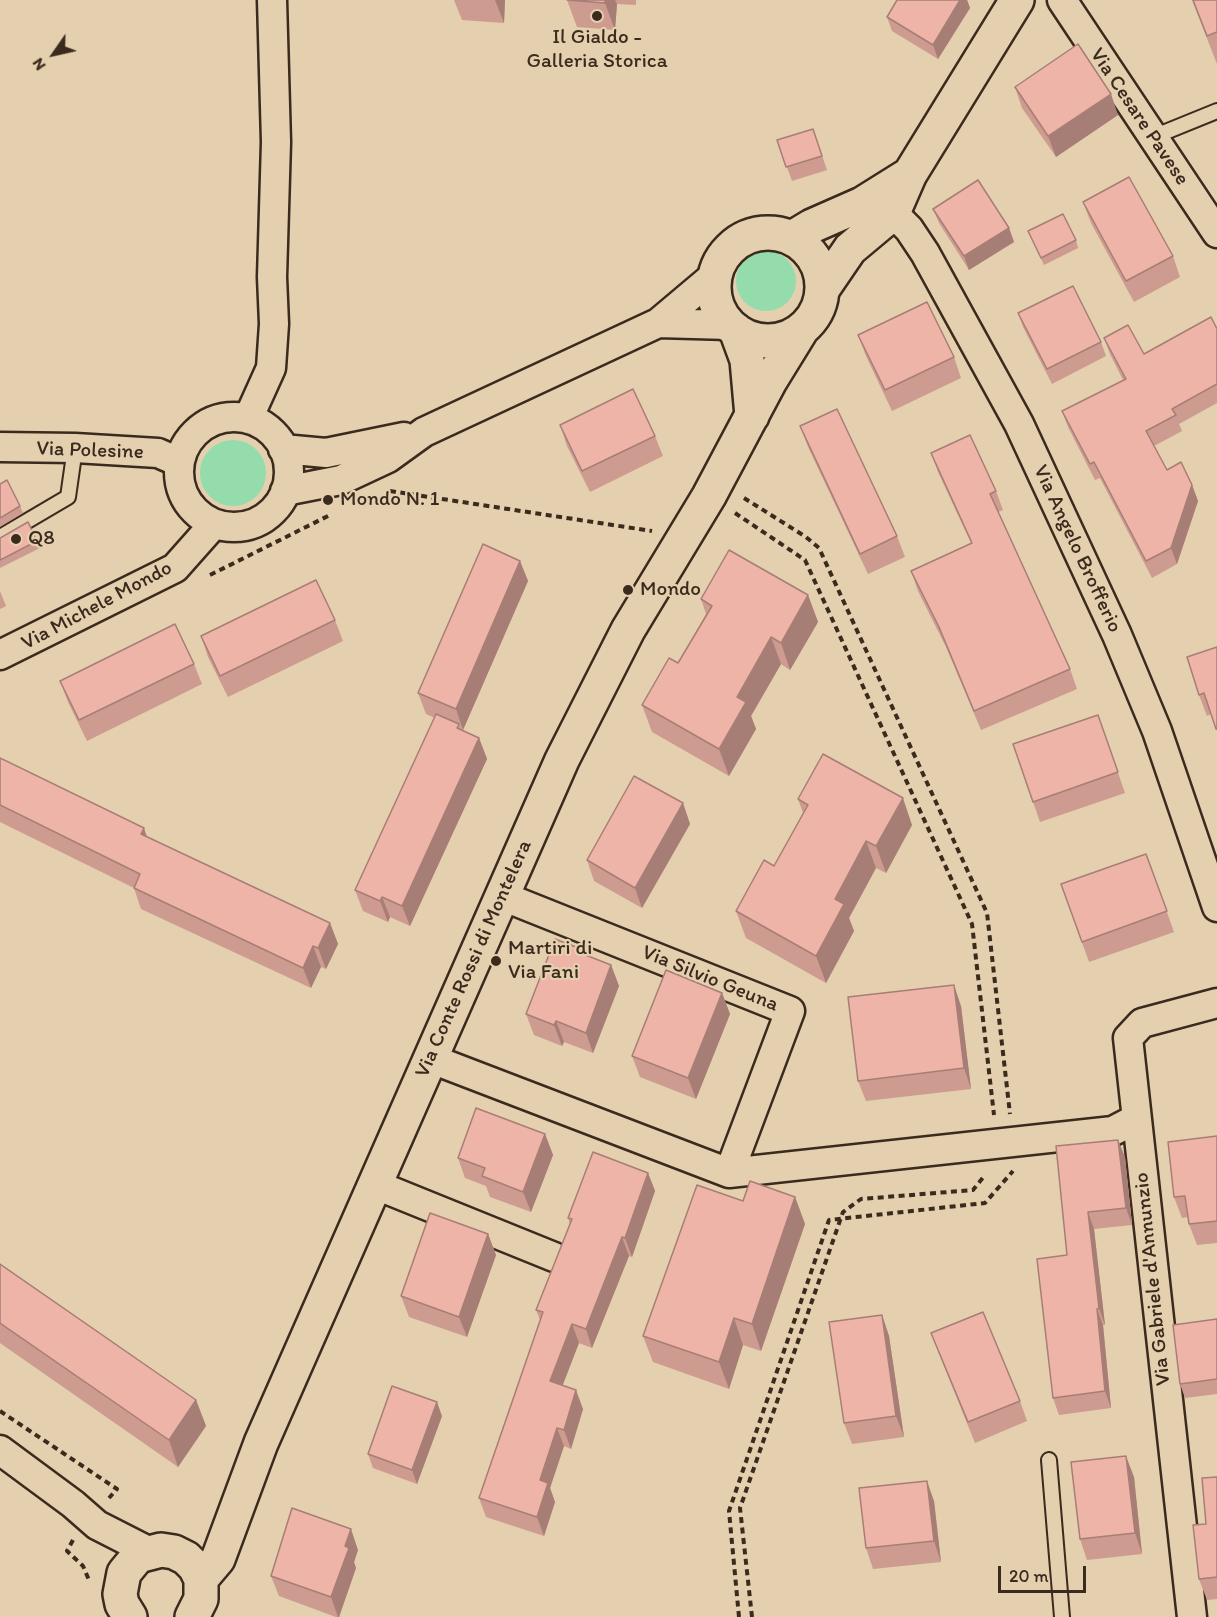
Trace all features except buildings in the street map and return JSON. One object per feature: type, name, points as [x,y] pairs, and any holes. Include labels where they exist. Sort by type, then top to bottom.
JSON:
[{"type":"street","points":[[248,419],[271,368],[274,324],[272,278],[276,142],[272,0]]},
{"type":"street","points":[[822,290],[850,249],[893,213],[910,174],[1017,0]]},
{"type":"street","name":"Via Cesare Pavese","points":[[1062,0],[1217,233]]},
{"type":"street","points":[[792,238],[878,195],[910,174]]},
{"type":"street","name":"Via Angelo Brofferio","points":[[893,213],[909,229],[925,253],[1018,424],[1063,519],[1117,635],[1157,731],[1217,907]]},
{"type":"street","points":[[285,491],[341,480],[388,458],[424,432],[658,323],[715,275],[727,251],[741,240],[758,234],[775,233],[792,238],[815,260],[822,290],[819,305],[802,329],[787,338],[769,341],[752,338],[732,327],[658,323]]},
{"type":"street","points":[[715,275],[716,301],[732,327],[747,360],[752,416]]},
{"type":"street","name":"Via Conte Rossi di Montelera","points":[[200,1605],[261,1443],[376,1185],[429,1058],[588,710],[628,630],[682,536],[709,496],[802,329]]},
{"type":"street","points":[[230,417],[248,419],[268,430],[283,449],[289,477],[285,491],[277,506],[264,518],[248,526],[231,528],[214,524],[189,505],[182,492],[179,462],[186,445],[197,431],[212,422],[230,417]]},
{"type":"street","points":[[283,449],[326,453],[424,432]]},
{"type":"street","name":"Via Polesine","points":[[4,447],[158,453],[179,462]]},
{"type":"street","name":"Via Michele Mondo","points":[[0,655],[175,568],[214,524]]},
{"type":"street","name":"Via Silvio Geuna","points":[[502,896],[790,1011],[729,1173]]},
{"type":"street","name":"Via Gabriele d'Annunzio","points":[[1192,1617],[1128,1038],[1142,1023],[1217,1003]]},
{"type":"street","points":[[429,1058],[729,1173],[1113,1131],[1136,1119]]},
{"type":"street","points":[[376,1185],[554,1257]]},
{"type":"street","points":[[0,1450],[73,1504],[88,1528],[108,1549],[124,1573]]},
{"type":"street","points":[[128,1616],[120,1594],[124,1573],[130,1564],[161,1551],[212,1537],[232,1520]]},
{"type":"street","points":[[88,1528],[161,1551],[195,1567],[200,1605]]},
{"type":"lane","points":[[1153,137],[1217,111]]},
{"type":"lane","points":[[0,537],[68,497],[75,448]]},
{"type":"lane","points":[[1048,1460],[1062,1617]]},
{"type":"path","points":[[395,482],[384,487],[389,490],[682,536]]},
{"type":"path","points":[[737,494],[806,537],[819,549],[987,914],[1011,1117]]},
{"type":"path","points":[[205,578],[342,508]]},
{"type":"path","points":[[733,512],[805,560],[972,924],[994,1119]]},
{"type":"path","points":[[752,1617],[740,1508],[843,1212],[861,1199],[973,1190],[991,1168]]},
{"type":"path","points":[[739,1617],[729,1510],[829,1220],[985,1203],[1016,1168]]},
{"type":"path","points":[[0,1411],[117,1489]]},
{"type":"path","points":[[88,1528],[67,1551],[83,1566],[90,1589]]},
{"type":"green space","points":[[766,251],[783,256],[791,264],[796,281],[791,298],[783,306],[766,311],[749,306],[741,298],[736,281],[741,264],[749,256]]},
{"type":"green space","points":[[233,440],[245,443],[256,450],[263,461],[266,473],[263,485],[256,496],[245,503],[233,506],[221,503],[210,496],[203,485],[200,473],[203,461],[210,450],[221,443]]},
{"type":"place","name":"Il Gialdo - Galleria Storica","points":[[597,16]]},
{"type":"place","name":"Mondo N. 1","points":[[328,500]]},
{"type":"place","name":"Q8","points":[[16,539]]},
{"type":"place","name":"Mondo","points":[[628,590]]},
{"type":"place","name":"Martiri di Via Fani","points":[[496,961]]}]
